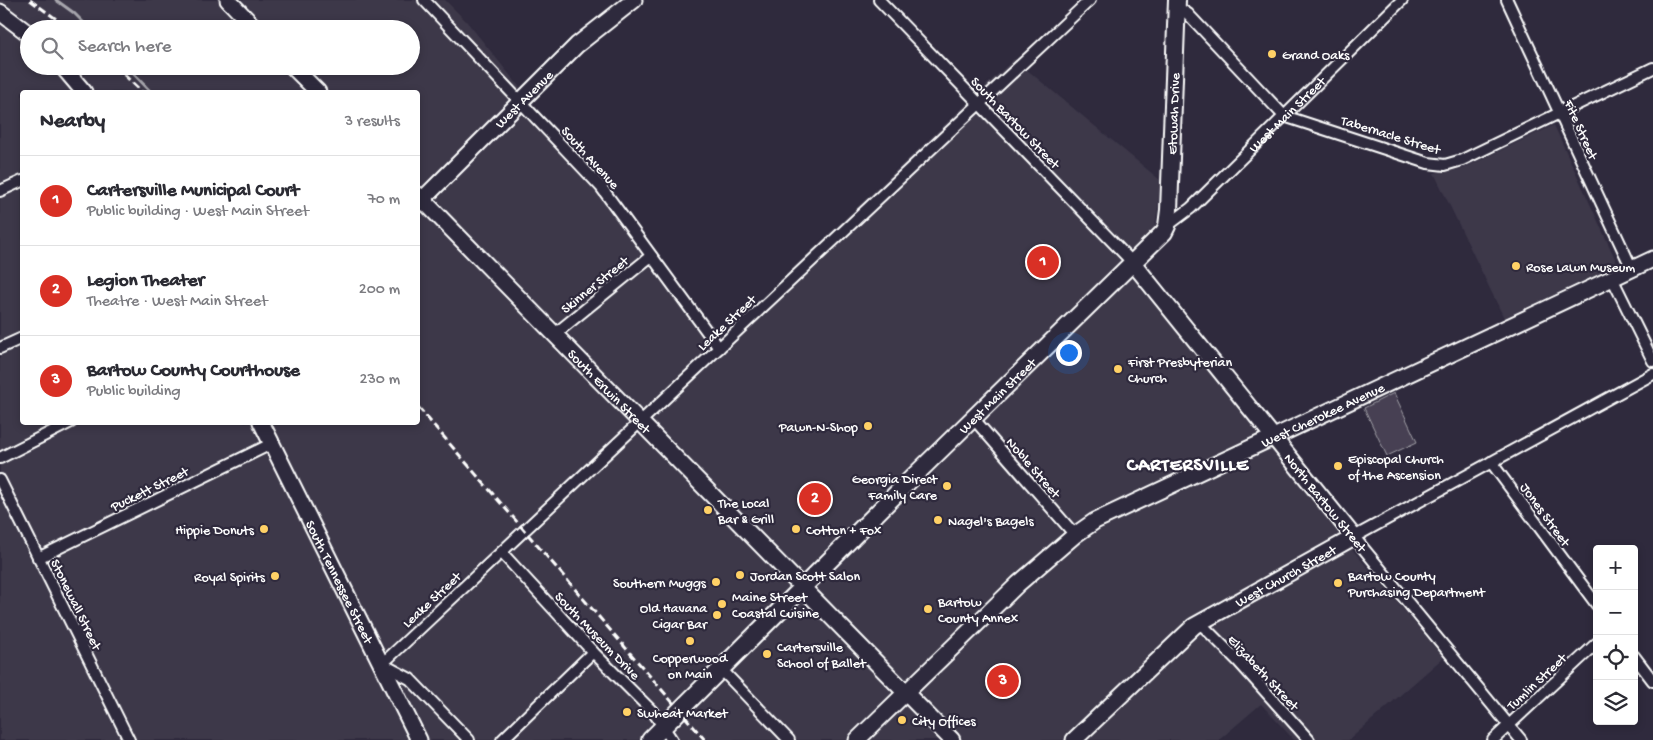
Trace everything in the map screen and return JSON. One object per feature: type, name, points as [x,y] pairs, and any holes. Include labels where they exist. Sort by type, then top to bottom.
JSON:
[{"type":"main road","points":[[228,0],[247,20]]},
{"type":"main road","name":"West Avenue","points":[[420,199],[577,45],[634,0]]},
{"type":"main road","name":"Etowah Drive","points":[[1167,226],[1177,4]]},
{"type":"main road","points":[[0,12],[20,27]]},
{"type":"main road","points":[[70,75],[82,90]]},
{"type":"main road","points":[[301,75],[316,90]]},
{"type":"main road","name":"South Erwin Street","points":[[420,201],[554,334],[952,740]]},
{"type":"main road","name":"West Main Street","points":[[650,740],[667,734],[679,711],[720,668],[973,418],[1159,238],[1167,226]]},
{"type":"main road","name":"West Cherokee Avenue","points":[[857,740],[1018,584],[1075,535],[1113,511],[1653,259]]},
{"type":"main road","name":"North Bartow Street","points":[[1133,263],[1354,537]]},
{"type":"main road","name":"South Tennessee Street","points":[[262,425],[419,740]]},
{"type":"main road","name":"West Church Street","points":[[1074,740],[1169,648],[1200,622],[1354,537]]},
{"type":"street","name":"South Avenue","points":[[424,0],[601,187],[719,348]]},
{"type":"street","name":"South Bartow Street","points":[[879,0],[1133,263]]},
{"type":"street","name":"West Main Street","points":[[1167,226],[1191,208],[1402,0]]},
{"type":"street","name":"Fite Street","points":[[1507,0],[1632,269]]},
{"type":"street","name":"Leake Street","points":[[382,664],[1088,1]]},
{"type":"street","name":"Tabernacle Street","points":[[1177,4],[1284,116],[1428,162],[1445,165],[1462,160],[1561,114],[1653,68]]},
{"type":"street","points":[[0,191],[20,182]]},
{"type":"street","name":"Skinner Street","points":[[554,334],[651,256]]},
{"type":"street","points":[[1612,278],[1653,361]]},
{"type":"street","points":[[0,348],[20,339]]},
{"type":"street","name":"West Church Street","points":[[1354,537],[1653,374]]},
{"type":"street","name":"Noble Street","points":[[973,418],[1075,535]]},
{"type":"street","points":[[0,458],[65,425]]},
{"type":"street","name":"Puckett Street","points":[[38,558],[271,444]]},
{"type":"street","name":"Jones Street","points":[[1491,462],[1593,601]]},
{"type":"street","name":"Stonewall Street","points":[[0,480],[129,740]]},
{"type":"street","name":"North Bartow Street","points":[[1354,537],[1521,740]]},
{"type":"street","name":"South Museum Drive","points":[[502,552],[593,652],[654,713],[667,734]]},
{"type":"street","name":"Elizabeth Street","points":[[1200,622],[1309,740]]},
{"type":"street","name":"Tumlin Street","points":[[1493,740],[1593,647]]},
{"type":"street","points":[[502,740],[593,652]]},
{"type":"street","points":[[1638,661],[1653,681]]},
{"type":"street","points":[[382,664],[410,679],[469,740]]},
{"type":"street","points":[[720,668],[789,740]]},
{"type":"shaded area","points":[[0,0],[445,0],[467,22],[531,101],[651,256],[722,335],[1014,59],[1160,180],[1158,208],[1149,265],[1257,430],[1351,548],[1444,657],[1349,740],[1294,740],[1261,704],[1219,740],[0,740]]},
{"type":"shaded area","points":[[1554,125],[1618,265],[1504,318],[1434,173],[1461,169]]},
{"type":"shaded area","points":[[1394,393],[1417,442],[1387,456],[1364,408]]},
{"type":"waterway","points":[[56,0],[81,20]]},
{"type":"waterway","points":[[135,75],[149,90]]},
{"type":"railway","points":[[30,0],[58,20]]},
{"type":"railway","points":[[124,75],[140,90]]},
{"type":"railway","points":[[420,409],[705,740]]},
{"type":"place","name":"Grand Oaks","points":[[1272,54]]},
{"type":"place","name":"Cartersville Municipal Court","points":[[1043,262]]},
{"type":"place","name":"Rose Lawn Museum","points":[[1516,266]]},
{"type":"place","name":"First Presbyterian Church","points":[[1118,369]]},
{"type":"place","name":"Pawn-N-Shop","points":[[868,426]]},
{"type":"place","name":"Episcopal Church of the Ascension","points":[[1338,466]]},
{"type":"place","name":"Georgia Direct Family Care","points":[[947,486]]},
{"type":"place","name":"Legion Theater","points":[[815,499]]},
{"type":"place","name":"The Local Bar & Grill","points":[[708,510]]},
{"type":"place","name":"Nagel's Bagels","points":[[938,520]]},
{"type":"place","name":"Hippie Donuts","points":[[264,529]]},
{"type":"place","name":"Cotton + Fox","points":[[796,529]]},
{"type":"place","name":"Jordan Scott Salon","points":[[740,575]]},
{"type":"place","name":"Royal Spirits","points":[[275,576]]},
{"type":"place","name":"Southern Muggs","points":[[716,582]]},
{"type":"place","name":"Bartow County Purchasing Department","points":[[1338,583]]},
{"type":"place","name":"Maine Street Coastal Cuisine","points":[[722,604]]},
{"type":"place","name":"Bartow County Annex","points":[[928,609]]},
{"type":"place","name":"Old Havana Cigar Bar","points":[[717,615]]},
{"type":"place","name":"Copperwood on Main","points":[[690,641]]},
{"type":"place","name":"Cartersville School of Ballet","points":[[767,654]]},
{"type":"place","name":"Bartow County Courthouse","points":[[1003,681]]},
{"type":"place","name":"Swheat Market","points":[[627,712]]},
{"type":"place","name":"City Offices","points":[[902,720]]},
{"type":"district","name":"CARTERSVILLE","points":[[1188,463]]}]
